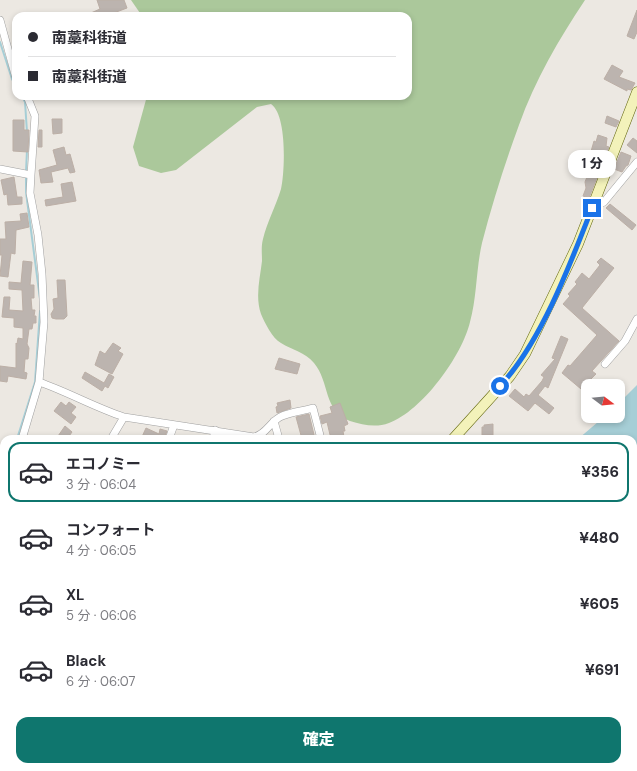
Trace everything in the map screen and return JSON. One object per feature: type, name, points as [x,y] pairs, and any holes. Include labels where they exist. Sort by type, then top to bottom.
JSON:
[{"type":"main road","points":[[456,435],[510,376],[525,354],[578,244],[637,92]]},
{"type":"street","points":[[0,20],[12,64]]},
{"type":"street","points":[[23,435],[39,382],[44,314],[38,235],[30,193],[35,116],[29,100]]},
{"type":"street","points":[[592,208],[604,202],[637,162]]},
{"type":"street","points":[[0,169],[31,175]]},
{"type":"street","points":[[604,364],[625,341],[637,319]]},
{"type":"street","points":[[39,382],[79,398],[98,409],[124,417],[243,435]]},
{"type":"street","points":[[264,435],[274,421],[281,416],[313,408],[320,435]]},
{"type":"street","points":[[113,435],[124,417]]},
{"type":"street","points":[[274,421],[278,435]]},
{"type":"street","points":[[171,435],[174,425]]},
{"type":"street","points":[[214,435],[215,430]]},
{"type":"green space","points":[[131,0],[585,0],[540,76],[525,108],[514,139],[494,199],[482,243],[472,312],[466,336],[450,366],[439,381],[427,395],[402,417],[384,425],[374,426],[350,421],[341,416],[331,403],[323,379],[314,363],[303,354],[278,341],[269,330],[261,314],[258,294],[262,261],[262,242],[281,189],[284,157],[284,144],[280,119],[276,110],[271,104],[257,107],[176,170],[161,173],[139,166],[133,147],[146,100],[412,100],[412,12],[139,12]]},
{"type":"water","points":[[637,385],[637,435],[583,435],[597,423],[625,423],[625,397]]},
{"type":"building","points":[[97,0],[124,0],[127,8],[116,12],[93,12],[100,9]]},
{"type":"building","points":[[637,10],[637,32],[634,39],[627,36]]},
{"type":"building","points":[[612,65],[623,71],[619,77],[635,83],[631,90],[627,89],[627,91],[604,79]]},
{"type":"building","points":[[607,116],[619,121],[616,127],[605,123]]},
{"type":"building","points":[[52,119],[62,119],[62,133],[53,134]]},
{"type":"building","points":[[13,120],[24,120],[24,130],[29,130],[28,152],[13,151]]},
{"type":"building","points":[[39,130],[42,130],[42,147],[38,147]]},
{"type":"building","points":[[598,135],[607,138],[606,146],[609,147],[589,198],[583,196],[586,188],[585,182],[592,164],[588,162],[594,141],[596,142]]},
{"type":"building","points":[[633,138],[637,141],[637,153],[627,145]]},
{"type":"building","points":[[64,147],[66,155],[70,154],[75,172],[70,173],[68,168],[51,172],[53,182],[41,183],[39,170],[57,165],[53,150]]},
{"type":"building","points":[[621,152],[631,156],[628,165],[622,172],[614,169]]},
{"type":"building","points":[[14,177],[17,197],[22,197],[22,204],[8,205],[7,194],[4,195],[1,180]]},
{"type":"building","points":[[72,182],[76,201],[46,206],[45,200],[63,197],[61,184]]},
{"type":"building","points":[[610,204],[636,225],[632,230],[606,208]]},
{"type":"building","points":[[27,213],[29,227],[16,230],[15,254],[11,253],[8,277],[0,276],[2,255],[0,255],[0,239],[6,239],[5,222],[21,221],[20,214]]},
{"type":"building","points":[[601,258],[614,268],[582,308],[619,341],[592,371],[596,374],[591,379],[581,379],[581,389],[562,373],[597,335],[563,304],[570,296],[568,294],[577,284],[575,282],[582,273],[589,279],[600,265],[597,262]]},
{"type":"building","points":[[23,261],[32,262],[30,285],[34,285],[34,298],[31,298],[32,310],[35,310],[34,316],[36,316],[36,323],[33,323],[32,329],[29,329],[27,344],[29,348],[28,359],[25,359],[24,372],[27,373],[26,379],[8,376],[7,382],[0,381],[0,366],[16,368],[16,343],[17,344],[18,338],[23,339],[23,328],[14,327],[14,318],[2,317],[4,297],[10,297],[9,310],[23,311],[22,290],[9,289],[9,282],[21,283]]},
{"type":"building","points":[[57,280],[65,280],[67,316],[64,319],[52,318],[51,314],[54,309],[53,299],[58,298]]},
{"type":"building","points":[[561,336],[568,339],[548,388],[545,386],[538,395],[554,408],[549,414],[535,403],[528,411],[509,396],[515,389],[524,397],[526,394],[529,396],[542,381],[544,377],[541,375],[555,359],[552,358]]},
{"type":"building","points":[[113,343],[121,348],[118,351],[123,354],[112,374],[95,365],[100,351],[105,354]]},
{"type":"building","points":[[279,358],[300,364],[297,374],[275,369]]},
{"type":"building","points":[[85,372],[104,383],[109,374],[114,377],[108,388],[105,386],[102,391],[82,378]]},
{"type":"building","points":[[290,400],[291,408],[277,413],[277,403]]},
{"type":"building","points":[[61,402],[66,406],[69,402],[76,407],[71,413],[76,417],[71,424],[54,411]]},
{"type":"building","points":[[340,403],[348,424],[344,426],[344,435],[330,435],[327,422],[322,424],[320,416],[332,413],[330,407]]},
{"type":"building","points":[[309,414],[314,435],[301,435],[296,417]]},
{"type":"building","points":[[493,424],[493,435],[482,435],[482,427],[484,427],[484,425]]},
{"type":"building","points":[[65,426],[72,432],[70,435],[59,435]]},
{"type":"building","points":[[146,428],[159,434],[160,429],[167,431],[166,435],[143,435]]},
{"type":"waterway","points":[[0,42],[12,79]]},
{"type":"waterway","points":[[24,100],[27,132]]},
{"type":"waterway","points":[[26,172],[27,150]]},
{"type":"waterway","points":[[26,176],[26,192],[40,299]]},
{"type":"waterway","points":[[18,435],[35,382],[40,311]]},
{"type":"route","points":[[500,386],[510,376],[525,354],[578,244],[592,208]]}]
